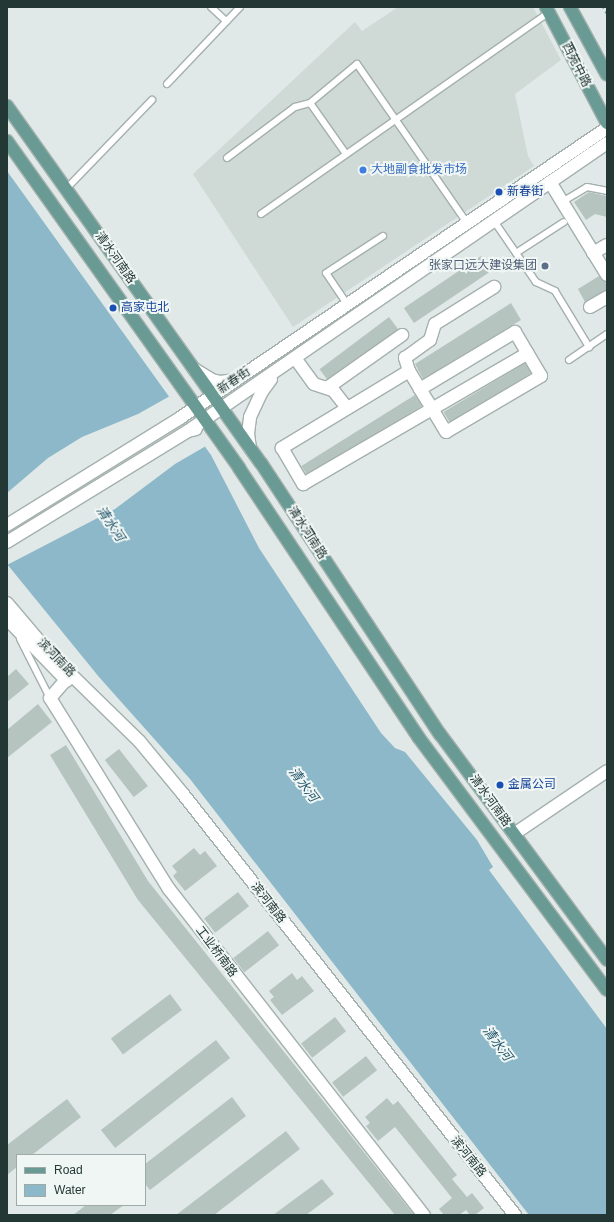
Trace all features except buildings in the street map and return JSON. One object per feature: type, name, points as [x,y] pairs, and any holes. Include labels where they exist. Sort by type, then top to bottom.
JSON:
[{"type":"main road","name":"西苑中路","points":[[570,7],[607,75]]},
{"type":"main road","name":"西苑中路","points":[[547,10],[607,123]]},
{"type":"main road","name":"清水河南路","points":[[7,106],[250,448],[405,682],[607,960]]},
{"type":"main road","name":"新春街","points":[[7,525],[180,418],[607,128]]},
{"type":"main road","name":"清水河南路","points":[[7,141],[217,437],[419,738],[607,990]]},
{"type":"main road","name":"新春街","points":[[7,542],[188,431],[607,143]]},
{"type":"main road","points":[[550,182],[607,275]]},
{"type":"main road","points":[[593,253],[607,244]]},
{"type":"main road","points":[[420,389],[515,332],[541,376],[446,432],[409,371],[405,358],[430,340],[435,324],[494,287]]},
{"type":"main road","points":[[590,307],[607,297]]},
{"type":"main road","points":[[327,388],[402,335]]},
{"type":"main road","points":[[409,371],[282,448],[303,484],[433,410],[528,353]]},
{"type":"main road","points":[[295,358],[314,384],[333,390],[348,408]]},
{"type":"main road","points":[[194,369],[212,380],[222,382],[235,380]]},
{"type":"main road","points":[[250,448],[248,434],[255,404],[279,369]]},
{"type":"main road","points":[[180,418],[186,400],[184,391]]},
{"type":"main road","points":[[188,431],[204,429],[217,437]]},
{"type":"main road","name":"滨河南路","points":[[7,604],[68,677],[152,766],[505,1215]]},
{"type":"main road","name":"滨河南路","points":[[10,623],[140,742],[183,794],[514,1215]]},
{"type":"main road","points":[[50,698],[68,677]]},
{"type":"main road","name":"工业桥南路","points":[[50,698],[169,889],[424,1215]]},
{"type":"main road","points":[[514,834],[607,771]]},
{"type":"lane","points":[[211,7],[226,21]]},
{"type":"lane","points":[[167,84],[240,7]]},
{"type":"lane","points":[[261,214],[547,10]]},
{"type":"lane","points":[[227,158],[295,107],[310,103],[357,64],[394,120],[467,223]]},
{"type":"lane","points":[[66,189],[152,100]]},
{"type":"lane","points":[[310,103],[346,154]]},
{"type":"lane","points":[[562,202],[587,187],[607,191]]},
{"type":"lane","points":[[494,221],[536,282],[554,291],[588,347]]},
{"type":"lane","points":[[516,253],[564,222]]},
{"type":"lane","points":[[347,304],[326,273],[383,236]]},
{"type":"lane","points":[[569,360],[607,334]]},
{"type":"lane","points":[[10,623],[50,698]]},
{"type":"path","points":[[603,7],[607,15]]},
{"type":"shaded area","name":"大地副食批发市场","points":[[398,7],[533,7],[561,60],[515,94],[528,156],[534,166],[293,327],[193,174],[355,22],[362,31]]},
{"type":"water","name":"清水河","points":[[7,171],[211,455],[259,548],[381,733],[395,748],[405,752],[477,840],[493,867],[489,870],[607,1029],[607,1215],[529,1215],[190,779],[99,677],[7,564]]},
{"type":"pier","points":[[170,396],[206,446],[175,464],[115,509],[7,565],[7,493],[48,458],[82,437],[138,414]]},
{"type":"place","name":"大地副食批发市场","points":[[363,170]]},
{"type":"place","name":"新春街","points":[[499,192]]},
{"type":"place","name":"张家口远大建设集团","points":[[545,266]]},
{"type":"place","name":"高家屯北","points":[[113,308]]},
{"type":"place","name":"金属公司","points":[[500,785]]}]
